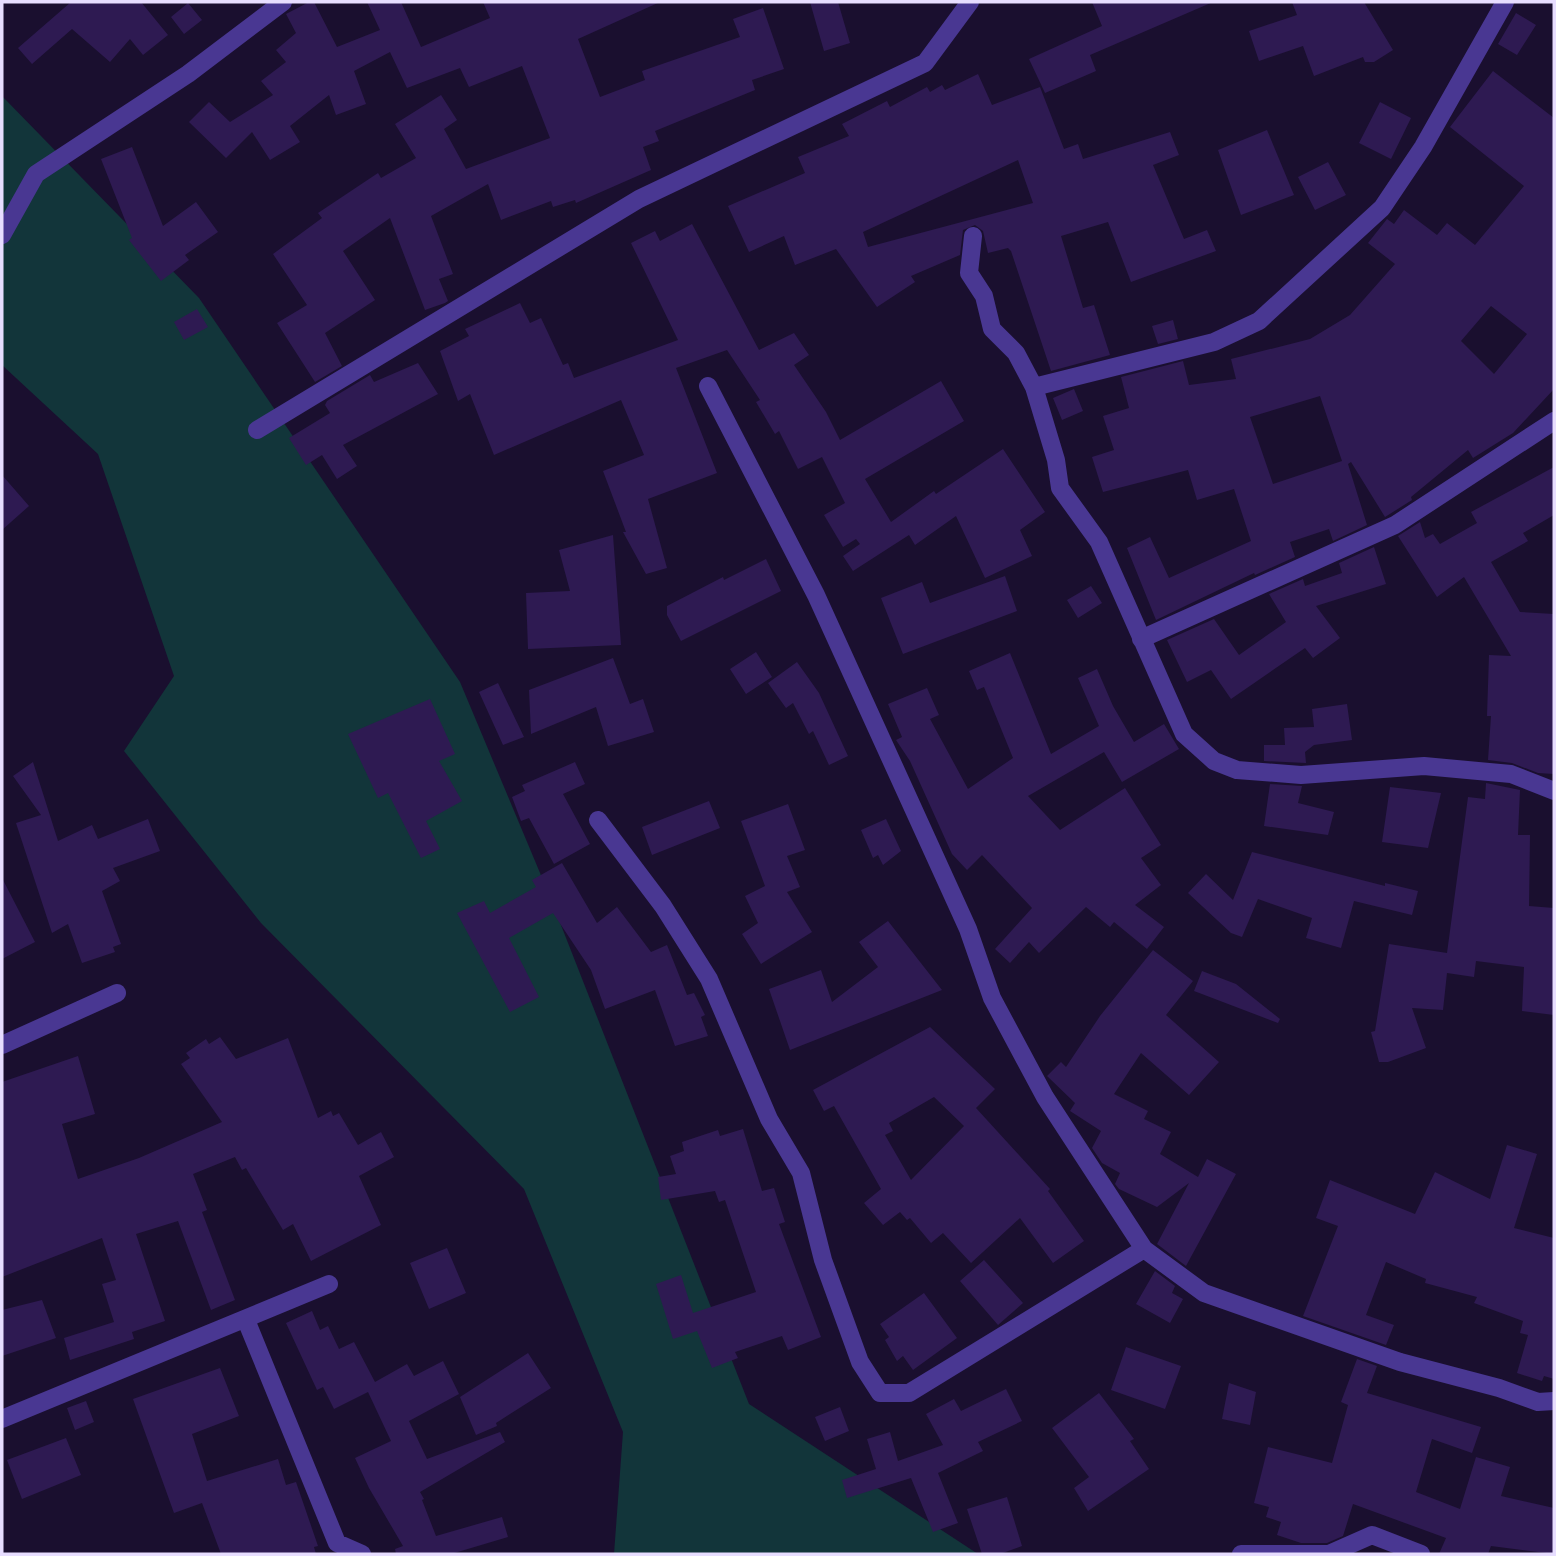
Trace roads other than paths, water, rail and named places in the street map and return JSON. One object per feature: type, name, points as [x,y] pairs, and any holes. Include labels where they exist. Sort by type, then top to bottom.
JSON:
[{"type":"street","points":[[2,235],[36,174],[188,74],[283,2]]},
{"type":"street","points":[[257,430],[639,199],[925,63],[970,2]]},
{"type":"street","points":[[1034,387],[1214,342],[1259,321],[1382,208],[1423,147],[1505,2]]},
{"type":"street","points":[[973,236],[969,273],[984,296],[992,329],[1016,353],[1034,387],[1056,460],[1060,488],[1099,542],[1184,734],[1214,761],[1237,770],[1301,775],[1424,766],[1511,774],[1554,791]]},
{"type":"street","points":[[708,386],[816,595],[968,929],[992,998],[1045,1097],[1144,1249],[1204,1293],[1270,1319],[1538,1402],[1554,1401]]},
{"type":"street","points":[[1141,639],[1395,525],[1554,421]]},
{"type":"street","points":[[598,820],[663,906],[709,979],[769,1119],[801,1173],[832,1286],[860,1362],[880,1393],[909,1393],[1144,1249]]},
{"type":"street","points":[[2,1045],[117,993]]},
{"type":"street","points":[[2,1419],[328,1284]]},
{"type":"street","points":[[246,1320],[337,1543],[362,1554]]},
{"type":"street","points":[[1241,1554],[1329,1554],[1372,1535],[1421,1554]]}]
